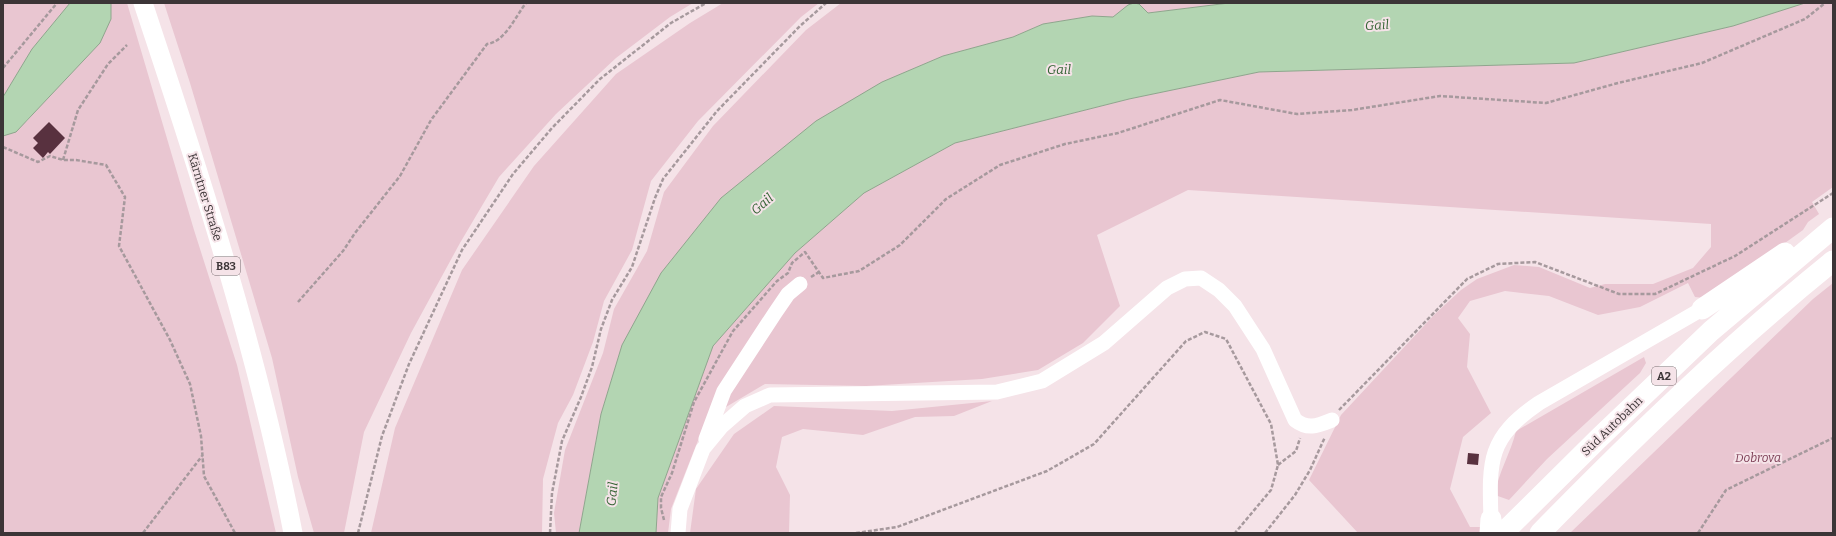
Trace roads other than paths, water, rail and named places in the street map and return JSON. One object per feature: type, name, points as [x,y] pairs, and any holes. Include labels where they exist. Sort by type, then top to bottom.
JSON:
[{"type":"highway","points":[[1702,309],[1783,254],[1833,216]]},
{"type":"highway","name":"Süd Autobahn","points":[[1495,528],[1599,438],[1711,331],[1833,228]]},
{"type":"highway","name":"Süd Autobahn","points":[[1540,533],[1610,461],[1719,360],[1833,261]]},
{"type":"main road","name":"Kärntner Straße","points":[[143,3],[212,218],[253,362],[281,471],[293,533]]},
{"type":"lane","points":[[703,449],[722,426],[744,406],[770,395],[997,392],[1042,381],[1104,343],[1167,288],[1185,280],[1201,278],[1219,290],[1235,306],[1263,349],[1295,420],[1303,426],[1317,426],[1332,420]]},
{"type":"lane","points":[[678,533],[680,509],[724,391],[788,294],[800,284]]},
{"type":"lane","points":[[1495,528],[1490,474],[1495,450],[1503,435],[1520,416],[1702,309]]},
{"type":"water","points":[[70,3],[111,3],[111,19],[100,43],[16,132],[3,136],[3,97],[32,49]]},
{"type":"water","name":"Gail","points":[[1134,3],[1139,4],[1148,13],[1229,3],[1805,3],[1733,26],[1574,63],[1259,72],[1129,99],[955,143],[864,193],[795,253],[713,346],[658,498],[656,533],[579,533],[601,414],[622,345],[661,273],[721,198],[816,121],[882,82],[943,56],[1013,37],[1043,24],[1092,16],[1113,17],[1128,5]]},
{"type":"park label","name":"Dobrova","points":[[1758,458]]}]
